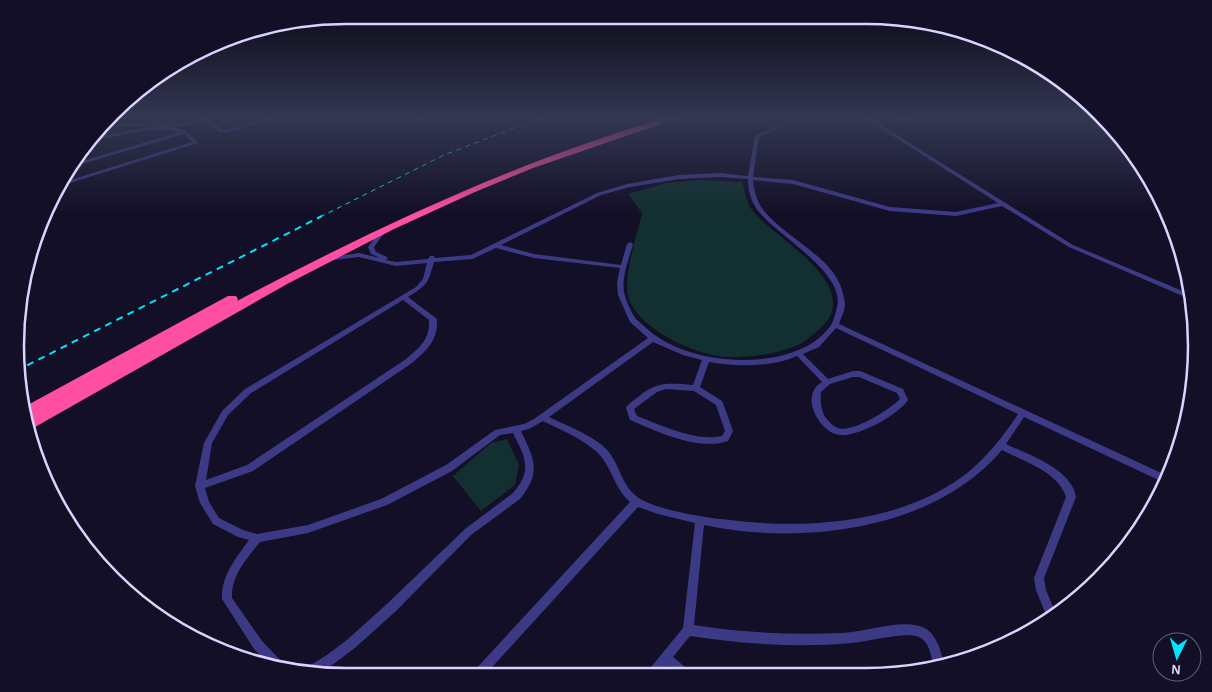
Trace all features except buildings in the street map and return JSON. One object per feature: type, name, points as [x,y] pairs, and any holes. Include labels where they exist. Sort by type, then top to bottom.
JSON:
[{"type":"highway","points":[[30,410],[245,292],[351,238],[437,199],[524,163],[565,149]]},
{"type":"highway","points":[[33,422],[328,259],[382,232],[498,179],[578,149]]},
{"type":"street","points":[[80,164],[129,149]]},
{"type":"street","points":[[68,183],[176,149]]},
{"type":"street","points":[[630,244],[620,286],[623,303],[633,320],[652,339],[706,359],[733,363],[760,362],[800,354],[824,338],[835,325],[841,301],[832,275],[809,252],[765,217],[752,195],[750,176],[755,149]]},
{"type":"street","points":[[916,149],[1079,251],[1184,295]]},
{"type":"street","points":[[111,155],[119,168]]},
{"type":"street","points":[[382,232],[371,247],[377,255],[393,260],[431,260],[473,252],[583,196],[615,184],[688,174],[750,176],[801,183],[901,210],[956,214],[984,206],[1002,204]]},
{"type":"street","points":[[328,259],[353,254],[396,264],[472,257],[497,246],[582,201],[616,188],[678,177],[713,175],[750,176]]},
{"type":"street","points":[[983,192],[986,198],[984,206]]},
{"type":"street","points":[[984,206],[996,200]]},
{"type":"street","points":[[984,206],[1013,210]]},
{"type":"street","points":[[497,246],[527,255],[624,266]]},
{"type":"street","points":[[431,260],[422,284],[237,400],[225,413],[208,443],[200,486],[205,503],[216,521],[241,534],[257,538],[308,529],[384,502],[449,468],[498,432],[516,429],[543,417],[652,339]]},
{"type":"street","points":[[200,486],[250,468],[409,361],[425,347],[434,333],[433,319],[403,296]]},
{"type":"street","points":[[835,325],[1161,477]]},
{"type":"street","points":[[800,354],[828,382]]},
{"type":"street","points":[[696,388],[706,359]]},
{"type":"street","points":[[853,374],[860,374],[900,391],[904,400],[883,416],[856,429],[839,432],[822,421],[816,397],[817,391],[828,382],[853,374]]},
{"type":"street","points":[[663,386],[696,388],[720,405],[729,431],[725,438],[713,441],[679,434],[633,418],[630,412],[630,408],[654,388],[663,386]]},
{"type":"street","points":[[543,417],[604,453],[623,490],[636,502],[700,521],[776,530],[847,525],[914,506],[944,492],[971,474],[1002,446],[1023,412]]},
{"type":"street","points":[[319,667],[370,627],[469,532],[515,496],[528,481],[530,472],[524,448],[516,429]]},
{"type":"street","points":[[1002,446],[1058,476],[1071,489],[1071,497],[1039,578],[1041,590],[1049,611]]},
{"type":"street","points":[[488,668],[636,502]]},
{"type":"street","points":[[658,668],[688,630],[700,521]]},
{"type":"street","points":[[257,538],[229,579],[225,592],[227,600],[258,645],[271,659]]},
{"type":"street","points":[[688,630],[765,638],[845,638],[917,630],[927,637],[934,647],[937,660]]},
{"type":"street","points":[[666,658],[678,668]]},
{"type":"green space","points":[[700,180],[742,182],[752,210],[800,253],[823,277],[830,289],[833,302],[832,312],[822,327],[802,343],[773,353],[754,356],[726,357],[713,355],[684,346],[656,330],[635,310],[629,299],[627,280],[642,213],[628,194],[667,183]]},
{"type":"green space","points":[[507,439],[519,465],[515,485],[481,511],[453,476],[491,443]]},
{"type":"railway","points":[[322,216],[459,149]]},
{"type":"railway","points":[[24,367],[322,216]]}]
